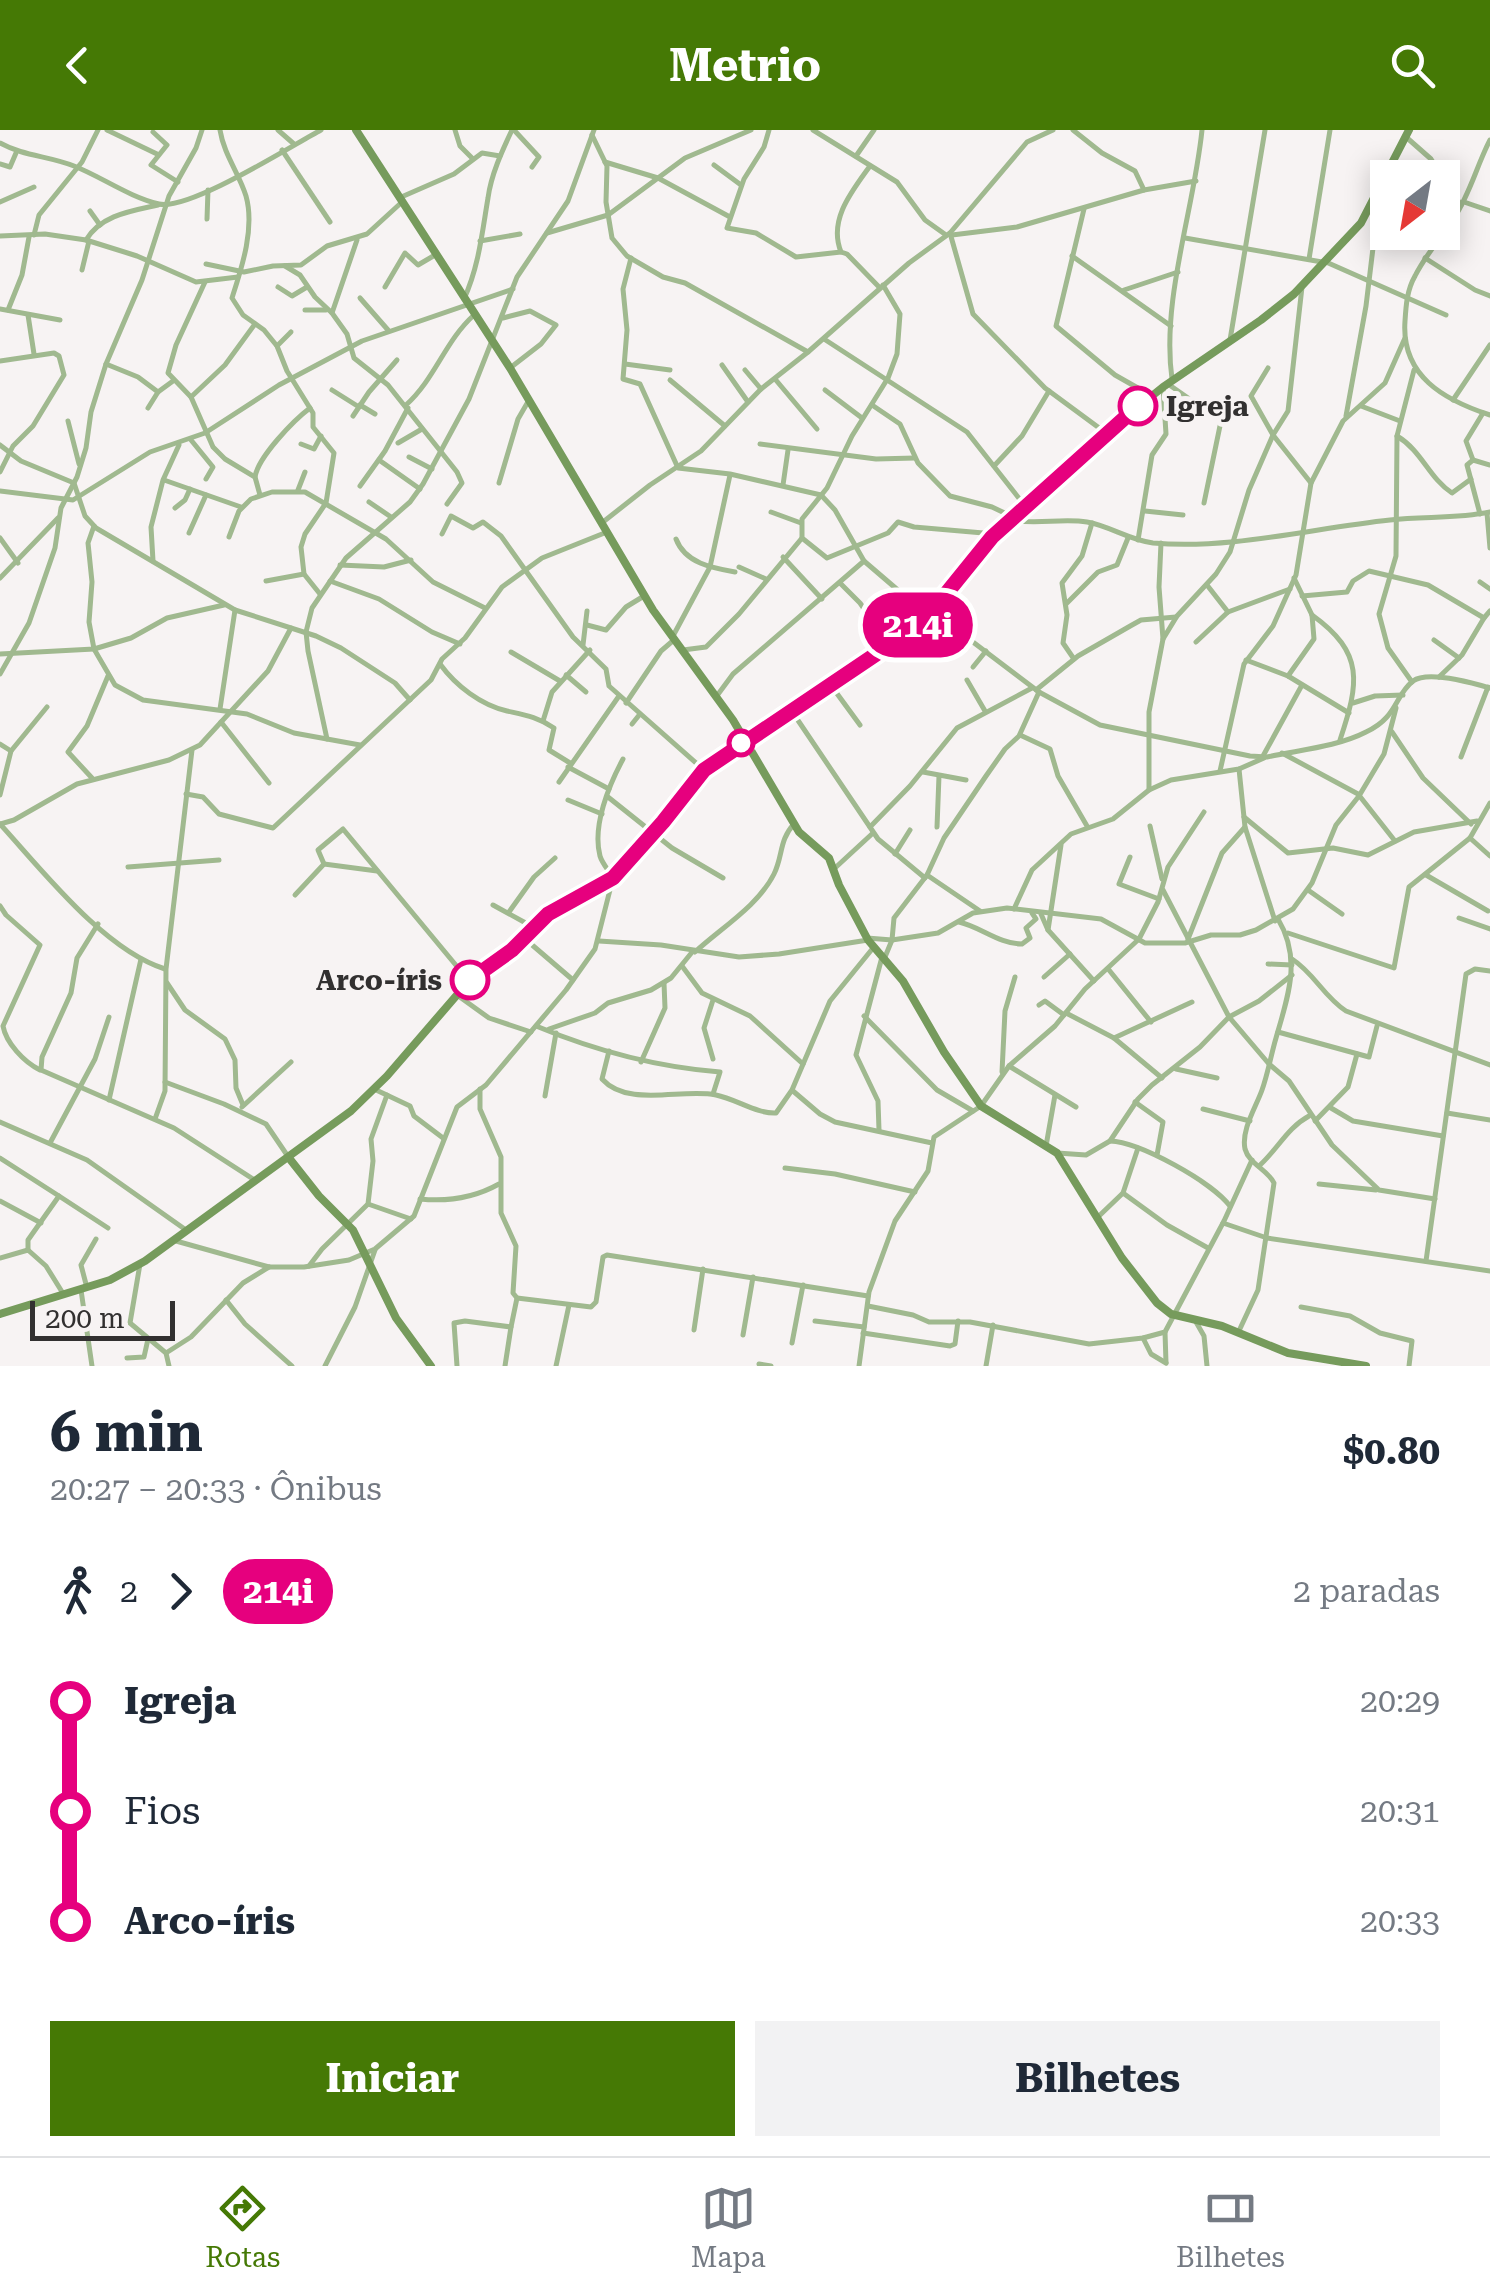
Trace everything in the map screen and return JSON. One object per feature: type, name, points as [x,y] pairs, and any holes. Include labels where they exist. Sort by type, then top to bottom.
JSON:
[{"type":"street","points":[[60,320],[4,309],[22,275],[39,215],[85,158],[98,130]]},
{"type":"street","points":[[106,130],[157,154]]},
{"type":"street","points":[[0,674],[29,623],[51,560],[64,500],[80,467],[92,408],[149,261],[164,204],[202,130]]},
{"type":"street","points":[[220,130],[224,152],[246,198],[248,219],[232,298],[240,311],[277,346],[310,408],[314,427],[334,452],[326,503],[302,542],[304,574],[320,595]]},
{"type":"street","points":[[278,130],[294,144]]},
{"type":"street","points":[[82,270],[87,241],[100,225],[126,212],[164,204],[237,178],[321,130]]},
{"type":"street","points":[[356,130],[530,400],[610,531],[644,596],[746,739],[794,824],[835,868],[838,884],[870,942],[910,990],[977,1109]]},
{"type":"street","points":[[455,130],[460,146],[472,158]]},
{"type":"street","points":[[360,486],[469,307],[487,199],[513,130],[539,157],[532,167]]},
{"type":"street","points":[[547,233],[608,215],[694,153],[751,130]]},
{"type":"street","points":[[768,130],[764,147],[741,185],[728,230],[756,233],[796,256],[847,254],[881,287],[900,314],[897,354],[888,378],[801,523],[802,538],[824,558],[835,557],[888,533],[898,522],[914,527],[996,534]]},
{"type":"street","points":[[812,130],[897,182],[925,220],[949,234],[1017,227],[1144,190],[1196,181]]},
{"type":"street","points":[[856,156],[874,130]]},
{"type":"street","points":[[604,522],[702,451],[761,389],[949,234],[1028,142],[1054,130]]},
{"type":"street","points":[[1073,130],[1102,153],[1135,171],[1144,190]]},
{"type":"street","points":[[1138,540],[1152,455],[1166,434],[1169,349],[1178,272],[1202,130]]},
{"type":"street","points":[[1229,343],[1264,130]]},
{"type":"street","points":[[1309,259],[1330,130]]},
{"type":"street","points":[[154,132],[167,145],[151,165],[178,182]]},
{"type":"street","points":[[593,132],[605,162],[608,215],[615,244],[662,278],[686,283],[808,352]]},
{"type":"street","points":[[327,739],[306,632],[308,618],[340,565],[420,489],[432,470],[469,399],[520,272],[568,201],[593,132]]},
{"type":"street","points":[[1394,160],[1407,134],[1431,158],[1462,204],[1490,210]]},
{"type":"street","points":[[1473,460],[1466,441],[1486,414],[1439,394],[1414,370],[1405,338],[1406,299],[1414,278],[1462,204],[1490,140]]},
{"type":"street","points":[[0,143],[16,153],[52,158],[110,186],[164,204]]},
{"type":"street","points":[[282,150],[330,222]]},
{"type":"street","points":[[0,237],[87,241],[149,261],[188,281],[205,282],[301,265],[327,246],[371,232],[400,200],[454,174],[482,152],[500,156]]},
{"type":"street","points":[[0,164],[10,167],[16,153]]},
{"type":"street","points":[[605,162],[658,178],[730,217]]},
{"type":"street","points":[[714,166],[741,185]]},
{"type":"street","points":[[841,252],[836,241],[842,208],[870,166]]},
{"type":"street","points":[[0,202],[34,186]]},
{"type":"street","points":[[207,218],[208,190]]},
{"type":"street","points":[[0,1314],[84,1289],[140,1264],[289,1158],[374,1089],[469,981],[548,914],[613,878],[704,770],[890,646],[930,614],[1012,518],[1106,432],[1278,308],[1361,223],[1370,207]]},
{"type":"street","points":[[1084,209],[1056,326],[1115,375],[1152,396]]},
{"type":"street","points":[[90,210],[100,225]]},
{"type":"street","points":[[480,241],[520,234]]},
{"type":"street","points":[[949,234],[969,309],[1049,391],[1106,432]]},
{"type":"street","points":[[330,311],[359,238]]},
{"type":"street","points":[[1185,238],[1323,261],[1446,315]]},
{"type":"street","points":[[1220,772],[1246,660],[1273,626],[1290,588],[1311,483],[1346,419],[1372,250]]},
{"type":"street","points":[[385,286],[404,254],[418,265],[435,254]]},
{"type":"street","points":[[1072,256],[1172,326]]},
{"type":"street","points":[[631,258],[623,289],[627,330],[624,379],[640,384],[678,468]]},
{"type":"street","points":[[1426,258],[1474,290],[1490,296]]},
{"type":"street","points":[[206,264],[238,274]]},
{"type":"street","points":[[285,266],[300,276],[330,311],[346,334],[358,364],[381,378],[440,450],[462,483],[447,504]]},
{"type":"street","points":[[1124,290],[1178,272]]},
{"type":"street","points":[[205,282],[176,345],[168,374],[191,397],[205,433],[226,459],[255,477]]},
{"type":"street","points":[[1163,640],[1230,552],[1249,490],[1289,405],[1302,284]]},
{"type":"street","points":[[278,287],[292,296],[307,287]]},
{"type":"street","points":[[0,491],[64,500],[81,496],[150,452],[192,440],[292,378],[350,348],[388,330],[469,307],[514,289]]},
{"type":"street","points":[[360,298],[388,330]]},
{"type":"street","points":[[304,310],[330,311]]},
{"type":"street","points":[[503,318],[530,311],[556,325],[542,344],[510,368]]},
{"type":"street","points":[[28,315],[34,354]]},
{"type":"street","points":[[191,397],[224,365],[254,324]]},
{"type":"street","points":[[277,346],[291,332]]},
{"type":"street","points":[[824,338],[967,432],[1025,506]]},
{"type":"street","points":[[1346,419],[1384,386],[1405,338]]},
{"type":"street","points":[[1453,400],[1490,346]]},
{"type":"street","points":[[0,362],[34,354],[57,354],[64,374],[33,426],[9,452],[0,472]]},
{"type":"street","points":[[354,416],[398,360]]},
{"type":"street","points":[[106,364],[138,377],[158,392]]},
{"type":"street","points":[[624,364],[670,370]]},
{"type":"street","points":[[722,365],[748,402]]},
{"type":"street","points":[[1268,368],[1251,393],[1273,435],[1311,483]]},
{"type":"street","points":[[745,370],[761,389]]},
{"type":"street","points":[[1412,682],[1388,648],[1379,614],[1396,556],[1397,436],[1414,370]]},
{"type":"street","points":[[775,379],[817,429]]},
{"type":"street","points":[[148,408],[158,392],[173,380]]},
{"type":"street","points":[[670,380],[726,426]]},
{"type":"street","points":[[1168,384],[1221,421],[1204,503]]},
{"type":"street","points":[[332,390],[374,414]]},
{"type":"street","points":[[825,390],[862,418]]},
{"type":"street","points":[[994,466],[1022,436],[1049,391]]},
{"type":"street","points":[[500,482],[518,419],[530,400]]},
{"type":"street","points":[[872,405],[900,424],[915,458],[950,496],[1039,524],[1092,523],[1128,538],[1162,543],[1234,540],[1394,519],[1428,520],[1486,513]]},
{"type":"street","points":[[1362,406],[1400,421]]},
{"type":"street","points":[[260,495],[255,477],[258,466],[310,408]]},
{"type":"street","points":[[68,421],[80,467]]},
{"type":"street","points":[[398,442],[422,428]]},
{"type":"street","points":[[301,444],[314,448],[321,436]]},
{"type":"street","points":[[1397,436],[1410,444],[1434,480],[1449,491],[1455,492],[1471,479]]},
{"type":"street","points":[[192,440],[213,467],[206,479]]},
{"type":"street","points":[[153,561],[151,526],[163,480],[180,444]]},
{"type":"street","points":[[760,444],[844,456],[915,458]]},
{"type":"street","points":[[0,445],[74,483],[85,516],[94,526],[235,610],[306,632],[377,671],[410,700]]},
{"type":"street","points":[[783,485],[788,450]]},
{"type":"street","points":[[409,457],[432,470]]},
{"type":"street","points":[[379,460],[420,489]]},
{"type":"street","points":[[1473,460],[1490,465]]},
{"type":"street","points":[[1473,460],[1467,465],[1486,513],[1490,548]]},
{"type":"street","points":[[678,468],[730,474],[821,495],[836,510],[864,560],[930,614],[1036,690],[1100,725],[1225,751],[1280,754],[1367,732],[1389,718],[1412,682],[1439,677],[1489,687],[1461,757]]},
{"type":"street","points":[[298,490],[305,472]]},
{"type":"street","points":[[626,702],[654,659],[674,637],[710,567],[730,474]]},
{"type":"street","points":[[163,480],[241,507]]},
{"type":"street","points":[[175,508],[190,489]]},
{"type":"street","points":[[228,537],[241,507],[260,495],[298,490],[373,532],[433,582],[485,608]]},
{"type":"street","points":[[188,533],[206,495]]},
{"type":"street","points":[[369,502],[391,517]]},
{"type":"street","points":[[1145,510],[1184,515]]},
{"type":"street","points":[[771,512],[801,523]]},
{"type":"street","points":[[0,578],[60,516]]},
{"type":"street","points":[[442,534],[450,516],[473,528],[484,522],[501,536],[574,636],[606,669],[610,686],[704,770]]},
{"type":"street","points":[[1074,658],[1063,643],[1066,604],[1062,583],[1082,556],[1092,523]]},
{"type":"street","points":[[94,526],[88,549],[92,579],[89,622],[94,649],[115,686],[143,700],[220,708],[260,718],[294,733],[360,745]]},
{"type":"street","points":[[186,794],[203,797],[219,814],[271,830],[434,676],[502,587],[552,554],[610,531]]},
{"type":"street","points":[[0,538],[18,563]]},
{"type":"street","points":[[682,650],[706,646],[739,614],[802,538]]},
{"type":"street","points":[[1066,604],[1098,572],[1117,565],[1128,538]]},
{"type":"street","points":[[676,539],[688,558],[766,579]]},
{"type":"street","points":[[1150,790],[1149,712],[1163,640],[1162,543]]},
{"type":"street","points":[[783,558],[822,599]]},
{"type":"street","points":[[340,565],[384,567],[410,560]]},
{"type":"street","points":[[716,698],[733,674],[864,560]]},
{"type":"street","points":[[1302,596],[1347,592],[1364,571],[1392,574],[1428,586],[1484,618]]},
{"type":"street","points":[[266,581],[304,574]]},
{"type":"street","points":[[1294,578],[1312,615],[1340,641],[1355,669],[1351,704],[1340,740]]},
{"type":"street","points":[[330,580],[379,600],[460,644]]},
{"type":"street","points":[[840,582],[890,646]]},
{"type":"street","points":[[1480,582],[1490,589]]},
{"type":"street","points":[[1206,585],[1228,612]]},
{"type":"street","points":[[1196,642],[1228,612],[1290,588]]},
{"type":"street","points":[[587,625],[606,630],[626,607],[644,596]]},
{"type":"street","points":[[0,654],[94,649],[131,638],[168,618],[226,605]]},
{"type":"street","points":[[220,708],[235,610]]},
{"type":"street","points":[[542,720],[560,681],[586,647],[588,611]]},
{"type":"street","points":[[1439,677],[1459,658],[1490,611]]},
{"type":"street","points":[[1288,676],[1312,646],[1312,615]]},
{"type":"street","points":[[835,868],[923,772],[957,728],[985,711],[1036,690],[1074,658],[1141,620],[1178,616]]},
{"type":"street","points":[[166,970],[141,960],[56,890],[0,824],[61,792],[192,750],[268,672],[291,628]]},
{"type":"street","points":[[1434,640],[1459,658]]},
{"type":"street","points":[[972,667],[986,651]]},
{"type":"street","points":[[511,652],[560,681]]},
{"type":"street","points":[[1246,660],[1288,676],[1348,713]]},
{"type":"street","points":[[440,664],[468,693],[508,711],[542,720],[554,730],[549,750],[608,789]]},
{"type":"street","points":[[566,675],[586,692]]},
{"type":"street","points":[[93,780],[68,752],[90,722],[108,676]]},
{"type":"street","points":[[967,680],[985,711]]},
{"type":"street","points":[[830,684],[860,725]]},
{"type":"street","points":[[1014,909],[1032,870],[1062,842],[1087,826],[1113,819],[1150,790],[1180,776],[1239,770],[1265,756],[1302,685]]},
{"type":"street","points":[[880,1130],[878,1101],[856,1054],[864,1016],[892,940],[894,918],[926,876],[948,831],[999,756],[1020,736],[1036,690]]},
{"type":"street","points":[[558,782],[619,696]]},
{"type":"street","points":[[1351,704],[1375,696],[1404,696]]},
{"type":"street","points":[[0,795],[12,752],[47,707]]},
{"type":"street","points":[[598,940],[739,957],[938,933],[980,911],[1014,909],[1101,919],[1145,943],[1187,941],[1211,935],[1240,936],[1293,909],[1307,890],[1320,870],[1336,825],[1360,796],[1384,754],[1396,708]]},
{"type":"street","points":[[790,710],[872,830],[895,854],[980,911]]},
{"type":"street","points":[[632,724],[640,714]]},
{"type":"street","points":[[221,722],[268,783]]},
{"type":"street","points":[[1391,730],[1423,778],[1474,823]]},
{"type":"street","points":[[1020,736],[1050,749],[1058,776],[1087,826]]},
{"type":"street","points":[[1269,742],[1280,754],[1360,796],[1396,840]]},
{"type":"street","points":[[0,744],[12,752]]},
{"type":"street","points":[[155,1119],[164,1099],[166,970],[192,750]]},
{"type":"street","points":[[176,1241],[269,1268],[308,1266],[365,1254],[411,1219],[457,1107],[480,1089],[531,1032],[573,980],[598,940],[613,878],[600,852],[602,814],[622,759]]},
{"type":"street","points":[[1238,1332],[1256,1295],[1274,1180],[1252,1160],[1244,1146],[1293,974],[1285,932],[1276,920],[1245,827],[1239,770]]},
{"type":"street","points":[[923,772],[966,780]]},
{"type":"street","points":[[937,828],[939,776]]},
{"type":"street","points":[[608,797],[672,848],[723,878]]},
{"type":"street","points":[[568,800],[602,814]]},
{"type":"street","points":[[1285,932],[1394,968],[1408,890],[1470,838],[1474,823],[1490,803]]},
{"type":"street","points":[[858,1366],[868,1296],[895,1221],[928,1171],[936,1134],[977,1109],[1009,1066],[1139,940],[1159,899],[1168,867],[1204,812]]},
{"type":"street","points":[[1244,817],[1288,853],[1326,848],[1366,856],[1414,832],[1474,823]]},
{"type":"street","points":[[10,834],[14,820]]},
{"type":"street","points":[[546,1030],[664,982],[747,907],[773,875],[782,841],[794,824]]},
{"type":"street","points":[[1150,826],[1162,885],[1187,941],[1229,1017],[1288,1080],[1332,1145],[1378,1190]]},
{"type":"street","points":[[1187,941],[1222,853],[1245,827]]},
{"type":"street","points":[[324,864],[318,850],[343,829],[469,981]]},
{"type":"street","points":[[895,854],[910,830]]},
{"type":"street","points":[[1470,838],[1490,856]]},
{"type":"street","points":[[1048,930],[1062,842]]},
{"type":"street","points":[[1130,857],[1120,884],[1159,899]]},
{"type":"street","points":[[508,912],[534,877],[555,858]]},
{"type":"street","points":[[128,867],[219,860]]},
{"type":"street","points":[[324,864],[380,872]]},
{"type":"street","points":[[295,895],[324,864]]},
{"type":"street","points":[[1426,875],[1488,910]]},
{"type":"street","points":[[1307,890],[1342,914]]},
{"type":"street","points":[[493,905],[533,927]]},
{"type":"street","points":[[0,906],[40,945],[3,1030],[24,1060],[155,1119],[195,1140],[256,1181]]},
{"type":"street","points":[[959,922],[978,927],[1008,944],[1022,944],[1029,940],[1026,928],[1036,919],[1030,911]]},
{"type":"street","points":[[1041,914],[1048,930],[1094,981]]},
{"type":"street","points":[[1459,918],[1490,929]]},
{"type":"street","points":[[41,1070],[42,1057],[71,993],[77,958],[98,924]]},
{"type":"street","points":[[524,938],[573,980]]},
{"type":"street","points":[[609,1051],[602,1079],[609,1086],[639,1094],[712,1094],[772,1114],[778,1112],[792,1090],[830,1001],[870,942]]},
{"type":"street","points":[[1044,976],[1070,954]]},
{"type":"street","points":[[109,1100],[141,960]]},
{"type":"street","points":[[1268,964],[1292,962],[1314,976],[1338,1006],[1377,1025],[1490,1064]]},
{"type":"street","points":[[682,966],[702,993],[750,1016],[803,1064]]},
{"type":"street","points":[[1108,969],[1150,1022]]},
{"type":"street","points":[[1426,1261],[1466,974],[1475,969],[1490,970]]},
{"type":"street","points":[[1057,1153],[1086,1155],[1110,1141],[1135,1102],[1176,1069],[1229,1017],[1259,1001],[1293,974]]},
{"type":"street","points":[[1002,1075],[1005,1012],[1015,977]]},
{"type":"street","points":[[166,982],[186,1010],[225,1040],[235,1060],[236,1088],[242,1108]]},
{"type":"street","points":[[641,1062],[665,1008],[664,982]]},
{"type":"street","points":[[457,995],[489,1018],[531,1032]]},
{"type":"street","points":[[713,998],[704,1028],[713,1059]]},
{"type":"street","points":[[1039,1005],[1044,1000],[1114,1038],[1162,1078]]},
{"type":"street","points":[[1114,1038],[1192,1002]]},
{"type":"street","points":[[864,1016],[936,1090],[1057,1153],[1128,1266],[1173,1315],[1238,1332],[1288,1354],[1366,1366]]},
{"type":"street","points":[[50,1143],[82,1088],[109,1017]]},
{"type":"street","points":[[1278,1032],[1370,1056],[1377,1025]]},
{"type":"street","points":[[536,1026],[641,1062],[720,1072],[712,1094]]},
{"type":"street","points":[[545,1096],[556,1033]]},
{"type":"street","points":[[1259,1166],[1293,1125],[1331,1108],[1351,1080],[1357,1054]]},
{"type":"street","points":[[242,1108],[292,1062]]},
{"type":"street","points":[[1009,1066],[1076,1107]]},
{"type":"street","points":[[1176,1069],[1217,1078]]},
{"type":"street","points":[[165,1082],[242,1108],[269,1126],[289,1158],[348,1226],[396,1318],[432,1366]]},
{"type":"street","points":[[374,1089],[410,1106],[414,1116],[443,1138]]},
{"type":"street","points":[[480,1089],[480,1108],[501,1157],[501,1213],[516,1246],[513,1288],[517,1298],[506,1366]]},
{"type":"street","points":[[792,1090],[835,1122],[932,1143]]},
{"type":"street","points":[[1046,1146],[1055,1094]]},
{"type":"street","points":[[308,1266],[368,1204],[374,1161],[371,1140],[387,1095]]},
{"type":"street","points":[[1135,1102],[1162,1122],[1157,1155]]},
{"type":"street","points":[[1331,1108],[1353,1121],[1443,1136]]},
{"type":"street","points":[[1203,1109],[1250,1121]]},
{"type":"street","points":[[1446,1113],[1490,1120]]},
{"type":"street","points":[[1,1124],[88,1160],[188,1232]]},
{"type":"street","points":[[1110,1141],[1157,1155],[1230,1206]]},
{"type":"street","points":[[1098,1216],[1123,1193],[1138,1148]]},
{"type":"street","points":[[0,1158],[108,1228]]},
{"type":"street","points":[[1166,1364],[1165,1332],[1252,1160]]},
{"type":"street","points":[[785,1168],[836,1174],[915,1192]]},
{"type":"street","points":[[420,1199],[450,1200],[499,1184]]},
{"type":"street","points":[[1318,1184],[1435,1199]]},
{"type":"street","points":[[1123,1193],[1208,1248]]},
{"type":"street","points":[[59,1196],[28,1240],[28,1250],[46,1266],[64,1295]]},
{"type":"street","points":[[0,1201],[41,1223]]},
{"type":"street","points":[[368,1204],[411,1219]]},
{"type":"street","points":[[1223,1223],[1267,1238],[1490,1271]]},
{"type":"street","points":[[92,1366],[81,1265],[96,1239]]},
{"type":"street","points":[[325,1366],[347,1325],[375,1249]]},
{"type":"street","points":[[0,1258],[28,1250]]},
{"type":"street","points":[[517,1298],[588,1308],[595,1304],[604,1256],[868,1296]]},
{"type":"street","points":[[349,1260],[370,1268]]},
{"type":"street","points":[[140,1264],[130,1320],[166,1353],[169,1366]]},
{"type":"street","points":[[166,1353],[191,1337],[242,1283],[269,1268]]},
{"type":"street","points":[[694,1330],[703,1270]]},
{"type":"street","points":[[743,1335],[752,1277]]},
{"type":"street","points":[[792,1344],[802,1284]]},
{"type":"street","points":[[226,1300],[242,1321],[292,1366]]},
{"type":"street","points":[[556,1366],[569,1305]]},
{"type":"street","points":[[868,1306],[929,1322],[992,1325],[1089,1344],[1165,1332]]},
{"type":"street","points":[[1301,1307],[1350,1316],[1378,1332],[1412,1341],[1410,1366]]},
{"type":"street","points":[[815,1320],[950,1346],[955,1344],[958,1321]]},
{"type":"street","points":[[1196,1322],[1204,1336],[1207,1366]]},
{"type":"street","points":[[458,1366],[454,1323],[512,1327]]},
{"type":"street","points":[[986,1366],[992,1325]]},
{"type":"street","points":[[1143,1338],[1152,1354],[1166,1364]]},
{"type":"street","points":[[128,1358],[144,1356],[148,1339]]},
{"type":"street","points":[[759,1364],[771,1366]]},
{"type":"bus line","name":"214i","points":[[470,980],[512,950],[548,914],[613,878],[704,770],[912,630],[992,537],[1138,406]]},
{"type":"place","name":"Igreja","points":[[1138,406]]},
{"type":"place","name":"Arco-íris","points":[[470,980]]}]
